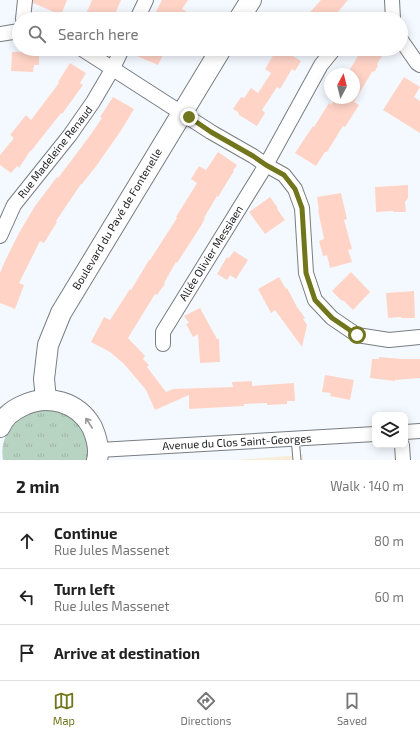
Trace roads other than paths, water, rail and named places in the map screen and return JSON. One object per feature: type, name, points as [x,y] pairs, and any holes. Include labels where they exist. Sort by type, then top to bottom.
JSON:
[{"type":"main road","points":[[243,12],[251,0]]},
{"type":"main road","name":"Boulevard du Pavé de Fontenelle","points":[[46,399],[44,379],[48,345],[61,313],[217,56]]},
{"type":"main road","points":[[0,427],[2,422],[14,410],[29,402],[46,399],[62,402],[76,409],[88,420],[95,434],[98,455]]},
{"type":"street","points":[[23,12],[24,0]]},
{"type":"street","points":[[140,12],[146,0]]},
{"type":"street","points":[[392,0],[393,12]]},
{"type":"street","points":[[0,34],[12,32]]},
{"type":"street","points":[[408,50],[420,65]]},
{"type":"street","points":[[93,56],[211,132],[284,175],[295,189],[302,208],[306,273],[315,300],[332,318],[357,335],[389,340],[420,337]]},
{"type":"street","name":"Rue Madeleine Renaud","points":[[0,236],[14,205],[70,135],[94,102],[119,56]]},
{"type":"street","name":"Allée Olivier Messiaen","points":[[164,344],[163,332],[266,165],[321,65],[328,56]]},
{"type":"street","points":[[408,432],[420,431]]},
{"type":"street","name":"Avenue du Clos Saint-Georges","points":[[98,455],[295,438],[372,434]]},
{"type":"street","points":[[402,448],[403,460]]},
{"type":"lane","points":[[295,438],[297,460]]}]
